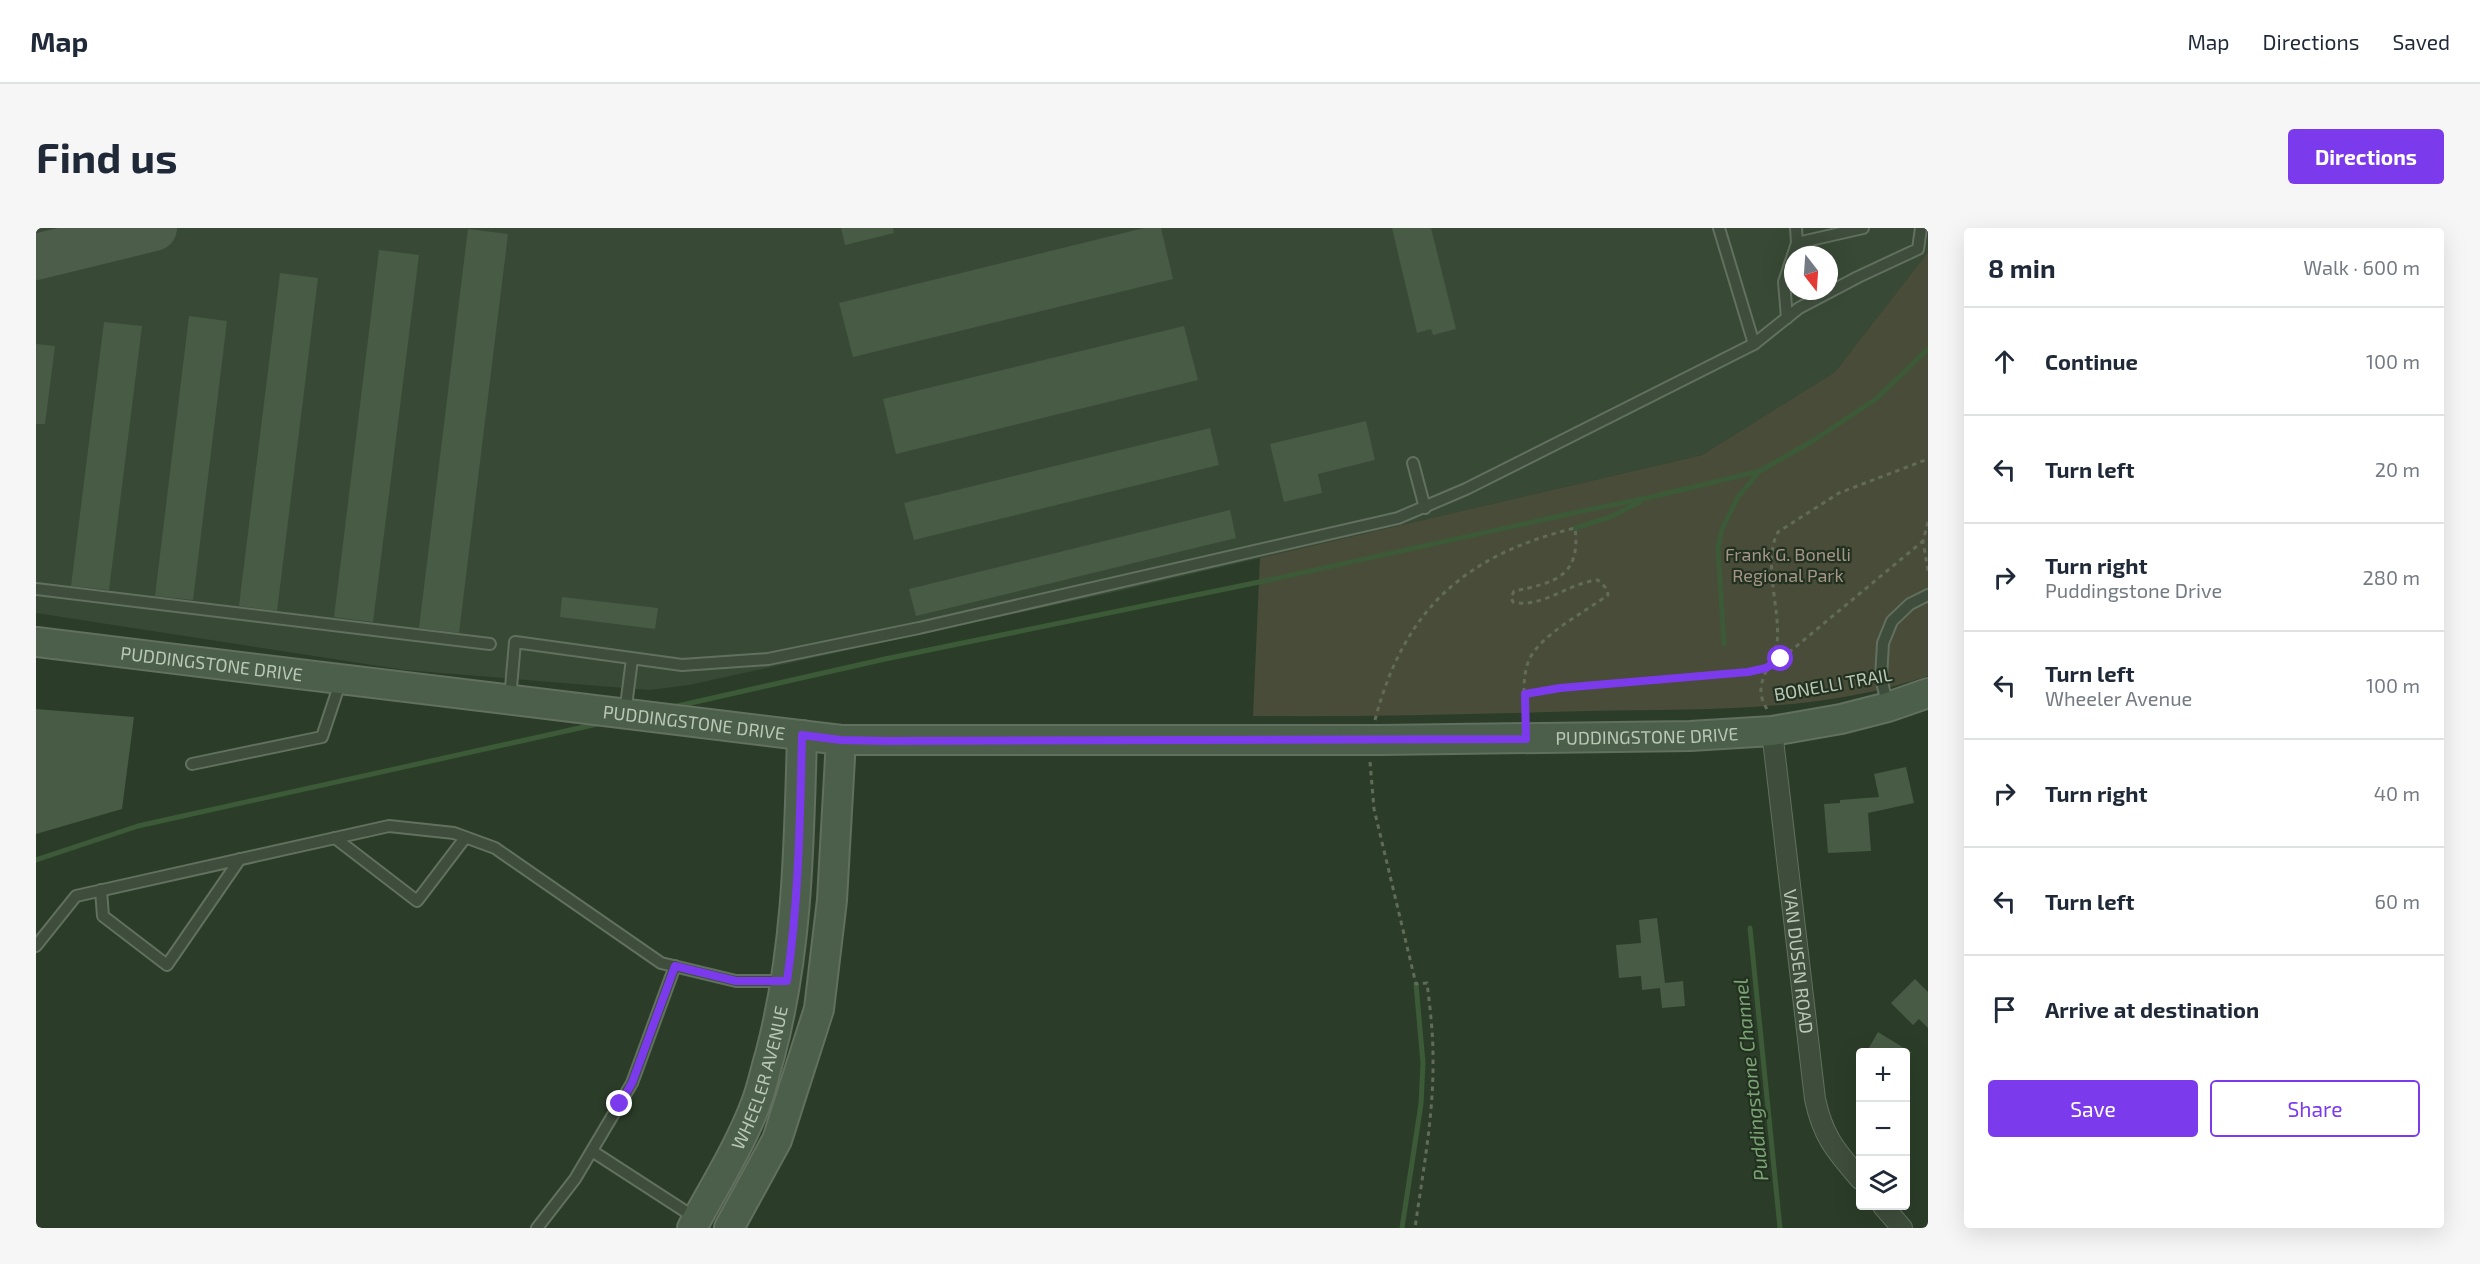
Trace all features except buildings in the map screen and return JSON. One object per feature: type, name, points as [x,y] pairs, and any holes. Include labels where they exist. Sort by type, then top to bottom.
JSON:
[{"type":"street","name":"PUDDINGSTONE DRIVE","points":[[36,642],[841,740],[1370,740],[1690,736],[1771,721],[1841,719],[1888,707],[1928,693]]},
{"type":"street","name":"VAN DUSEN ROAD","points":[[1771,721],[1815,1099],[1821,1125],[1838,1153],[1856,1174]]},
{"type":"street","name":"WHEELER AVENUE","points":[[701,1225],[757,1103],[782,1009],[793,940],[799,860],[802,735]]},
{"type":"street","name":"WHEELER AVENUE","points":[[729,1228],[777,1140],[819,1009],[832,900],[841,740]]},
{"type":"street","points":[[1886,1210],[1902,1228]]},
{"type":"lane","points":[[1719,228],[1754,344]]},
{"type":"lane","points":[[1787,318],[1784,282],[1797,243],[1796,228]]},
{"type":"lane","points":[[1797,243],[1863,228]]},
{"type":"lane","points":[[510,700],[515,642],[682,665],[768,659],[919,628],[1398,518],[1466,489],[1754,344],[1799,308],[1918,249],[1921,228]]},
{"type":"lane","points":[[1413,463],[1425,508]]},
{"type":"lane","points":[[36,589],[490,644]]},
{"type":"lane","points":[[1888,707],[1881,678],[1883,644],[1892,621],[1910,604],[1928,595]]},
{"type":"lane","points":[[626,714],[632,659]]},
{"type":"lane","points":[[192,764],[322,736],[342,680]]},
{"type":"lane","points":[[36,946],[76,896],[389,826],[454,833],[495,848],[661,963],[736,981],[787,981]]},
{"type":"lane","points":[[334,838],[417,901],[465,837]]},
{"type":"lane","points":[[101,890],[103,916],[167,965],[240,859]]},
{"type":"lane","points":[[537,1228],[575,1179],[632,1083],[675,966]]},
{"type":"lane","points":[[592,1151],[701,1225]]},
{"type":"path","name":"BONELLI TRAIL","points":[[1771,721],[1763,701],[1762,690],[1766,668],[1777,644],[1772,553],[1778,532],[1839,493],[1928,459]]},
{"type":"path","points":[[1928,522],[1923,541],[1928,571]]},
{"type":"path","points":[[1526,739],[1525,694],[1529,661],[1543,641],[1608,596],[1607,589],[1598,580],[1582,583],[1529,602],[1513,602],[1511,598],[1514,591],[1549,583],[1567,572],[1576,552],[1575,528]]},
{"type":"path","points":[[1525,694],[1560,688],[1748,672],[1766,668],[1781,659],[1923,541]]},
{"type":"path","points":[[1414,1228],[1429,1133],[1433,1057],[1426,982],[1416,984]]},
{"type":"shaded area","points":[[36,228],[1928,228],[1928,252],[1835,372],[1702,455],[1110,593],[689,685],[649,690],[405,670],[36,613]]},
{"type":"green space","name":"Frank G. Bonelli Regional Park","points":[[1928,252],[1928,676],[1845,697],[1760,707],[1421,715],[1253,716],[1260,558],[1702,455],[1835,372]]},
{"type":"waterway","points":[[673,707],[885,659],[1269,580],[1647,498],[1760,471],[1814,440],[1876,399],[1928,349]]},
{"type":"waterway","name":"Puddingstone Channel","points":[[1724,644],[1718,548],[1722,529],[1738,497],[1759,472]]},
{"type":"waterway","points":[[1575,528],[1610,517],[1640,502]]},
{"type":"waterway","points":[[36,860],[138,826],[602,723]]},
{"type":"waterway","name":"Puddingstone Channel","points":[[1750,928],[1780,1228]]},
{"type":"waterway","points":[[1402,1228],[1421,1104],[1423,1063],[1416,984]]},
{"type":"taxiway","points":[[36,257],[154,228]]},
{"type":"route","points":[[620,1104],[632,1083],[675,966],[736,981],[787,981],[793,940],[799,860],[802,735],[841,740],[886,741],[1526,739],[1525,694],[1560,688],[1748,672],[1766,668],[1781,659]]}]
